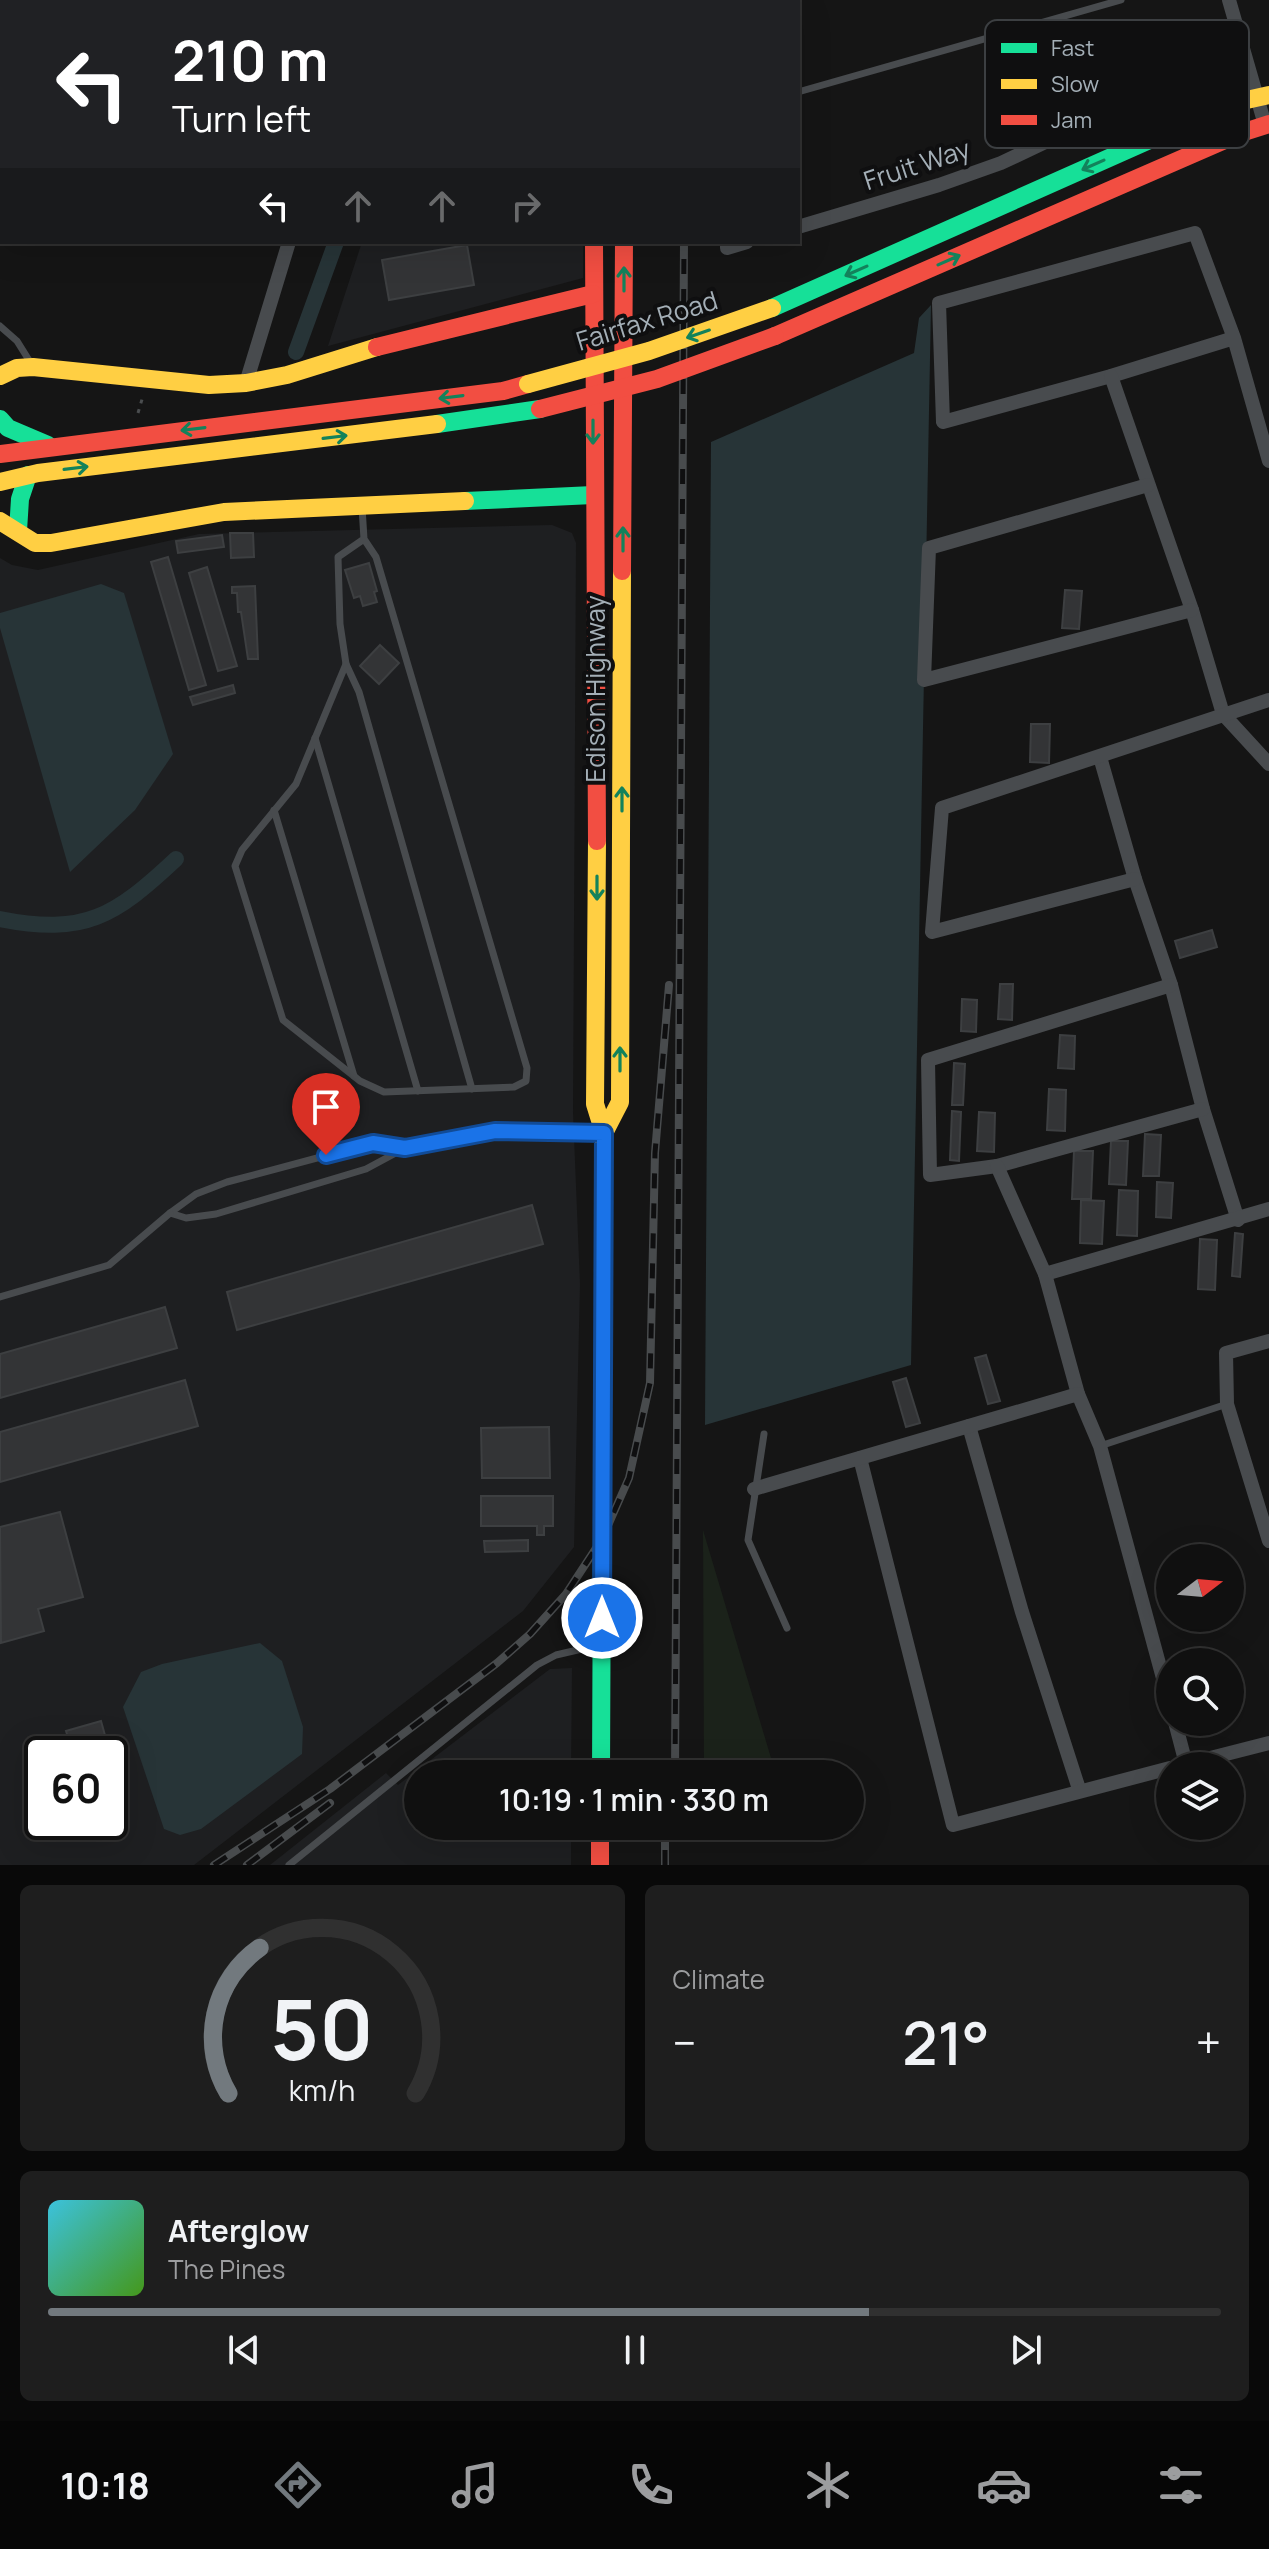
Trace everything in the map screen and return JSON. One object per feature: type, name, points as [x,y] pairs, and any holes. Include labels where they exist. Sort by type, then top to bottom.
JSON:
[{"type":"main road","name":"Fairfax Road","points":[[1249,137],[1268,129]]},
{"type":"main road","name":"Fairfax Road","points":[[0,454],[503,391],[649,351],[772,308],[1132,148]]},
{"type":"main road","name":"Fairfax Road","points":[[0,482],[28,475],[499,417],[657,379],[775,336],[1223,148]]},
{"type":"main road","name":"Edison Highway","points":[[594,244],[593,495],[598,749],[595,1104],[604,1133],[601,1760]]},
{"type":"main road","name":"Edison Highway","points":[[604,1133],[620,1102],[624,244]]},
{"type":"main road","points":[[0,376],[17,368],[33,367],[209,385],[246,383],[287,375],[388,344],[593,294]]},
{"type":"main road","points":[[0,419],[8,428],[51,446]]},
{"type":"main road","points":[[18,531],[20,499],[28,475]]},
{"type":"main road","points":[[0,521],[35,543],[51,543],[224,512],[593,495]]},
{"type":"main road","points":[[600,1840],[600,1865]]},
{"type":"street","points":[[1229,0],[1236,20]]},
{"type":"street","points":[[1249,57],[1263,97],[1268,129]]},
{"type":"street","name":"Fruit Way","points":[[800,226],[976,172],[1030,148]]},
{"type":"street","points":[[1234,338],[943,422],[939,303],[1195,233],[1234,338],[1269,461]]},
{"type":"street","points":[[246,383],[288,244]]},
{"type":"street","points":[[1111,376],[1192,610],[1223,714],[1269,764]]},
{"type":"street","points":[[1148,485],[929,548],[924,680],[1192,610]]},
{"type":"street","points":[[1135,879],[932,932],[942,808],[1269,700]]},
{"type":"street","points":[[1100,757],[1135,879],[1171,985],[1203,1109],[1238,1220]]},
{"type":"street","points":[[1171,985],[928,1060],[930,1175],[997,1166],[1203,1109]]},
{"type":"street","points":[[997,1166],[1045,1274],[1078,1394],[1100,1446],[1156,1652]]},
{"type":"street","points":[[1045,1274],[1269,1209]]},
{"type":"street","points":[[1269,1341],[1226,1353],[1227,1404],[1269,1541]]},
{"type":"street","points":[[754,1489],[1078,1394]]},
{"type":"street","points":[[969,1426],[1022,1612],[1079,1789]]},
{"type":"street","points":[[860,1458],[953,1825],[1079,1789],[1156,1771]]},
{"type":"street","points":[[1253,1484],[1269,1480]]},
{"type":"street","points":[[1233,1752],[1269,1743]]},
{"type":"lane","points":[[1051,20],[1121,0]]},
{"type":"lane","points":[[800,91],[985,39]]},
{"type":"lane","points":[[0,326],[17,341],[33,367]]},
{"type":"lane","points":[[346,664],[296,784],[242,850],[235,866],[283,1020],[354,1076],[384,1092],[514,1087],[526,1081],[527,1068],[376,557],[364,539],[362,504]]},
{"type":"lane","points":[[364,539],[338,557],[340,624],[346,664],[359,692],[472,1089]]},
{"type":"lane","points":[[315,738],[418,1091]]},
{"type":"lane","points":[[274,810],[354,1076]]},
{"type":"lane","points":[[170,1213],[186,1218],[216,1214],[366,1169],[405,1148],[495,1131],[604,1133]]},
{"type":"lane","points":[[0,1297],[109,1265],[196,1194],[245,1177],[373,1143],[405,1148]]},
{"type":"lane","points":[[1100,1446],[1227,1404]]},
{"type":"lane","points":[[764,1434],[748,1540],[787,1628]]},
{"type":"lane","points":[[289,1865],[537,1665],[556,1655],[602,1645]]},
{"type":"path","points":[[138,413],[143,396],[152,394]]},
{"type":"shaded area","points":[[361,244],[583,244],[583,278],[328,346]]},
{"type":"shaded area","points":[[931,305],[911,1365],[705,1425],[711,442],[914,353],[919,318]]},
{"type":"shaded area","points":[[552,525],[572,533],[576,543],[573,1112],[580,1284],[574,1547],[523,1611],[194,1865],[0,1865],[0,558],[12,565],[38,570],[199,534]]},
{"type":"shaded area","points":[[101,584],[124,593],[173,754],[135,810],[70,872],[0,628],[0,613]]},
{"type":"shaded area","points":[[703,1530],[771,1758],[704,1760]]},
{"type":"shaded area","points":[[260,1643],[282,1661],[303,1727],[302,1754],[201,1829],[180,1835],[164,1829],[123,1707],[141,1672],[162,1664]]},
{"type":"shaded area","points":[[572,1668],[571,1760],[431,1760],[550,1669]]},
{"type":"shaded area","points":[[386,1773],[398,1785],[404,1780],[404,1840],[571,1840],[571,1865],[270,1865]]},
{"type":"building","points":[[467,245],[474,285],[389,300],[382,260]]},
{"type":"building","points":[[230,533],[253,533],[254,557],[231,558]]},
{"type":"building","points":[[222,535],[224,547],[178,553],[176,541]]},
{"type":"building","points":[[168,557],[206,685],[189,690],[151,562]]},
{"type":"building","points":[[369,563],[377,602],[363,606],[360,596],[354,598],[345,570]]},
{"type":"building","points":[[207,567],[237,666],[218,671],[189,573]]},
{"type":"building","points":[[255,586],[258,659],[248,659],[237,593],[232,593],[232,587]]},
{"type":"building","points":[[1065,590],[1082,591],[1079,629],[1062,628]]},
{"type":"building","points":[[380,645],[399,663],[379,684],[360,666]]},
{"type":"building","points":[[233,685],[235,693],[193,705],[190,697]]},
{"type":"building","points":[[1031,724],[1050,724],[1049,763],[1030,762]]},
{"type":"building","points":[[1212,930],[1217,947],[1180,958],[1175,941]]},
{"type":"building","points":[[1000,984],[1013,984],[1012,1020],[998,1019]]},
{"type":"building","points":[[962,999],[977,1000],[976,1032],[961,1031]]},
{"type":"building","points":[[1060,1035],[1075,1036],[1074,1069],[1058,1068]]},
{"type":"building","points":[[954,1063],[965,1064],[963,1105],[952,1105]]},
{"type":"building","points":[[1049,1089],[1066,1090],[1065,1131],[1047,1130]]},
{"type":"building","points":[[952,1111],[961,1112],[959,1161],[950,1160]]},
{"type":"building","points":[[979,1112],[995,1113],[994,1152],[977,1151]]},
{"type":"building","points":[[1145,1134],[1161,1135],[1159,1176],[1143,1176]]},
{"type":"building","points":[[1111,1141],[1128,1141],[1126,1185],[1109,1184]]},
{"type":"building","points":[[1074,1151],[1093,1151],[1091,1199],[1072,1199]]},
{"type":"building","points":[[1157,1182],[1173,1183],[1171,1218],[1156,1217]]},
{"type":"building","points":[[1119,1190],[1138,1191],[1137,1236],[1117,1235]]},
{"type":"building","points":[[1081,1200],[1104,1201],[1102,1244],[1080,1243]]},
{"type":"building","points":[[532,1205],[543,1244],[237,1330],[227,1292]]},
{"type":"building","points":[[1235,1233],[1243,1234],[1240,1277],[1232,1276]]},
{"type":"building","points":[[1200,1239],[1217,1240],[1215,1290],[1198,1289]]},
{"type":"building","points":[[165,1307],[177,1348],[0,1398],[0,1354]]},
{"type":"building","points":[[986,1355],[1000,1401],[988,1404],[975,1358]]},
{"type":"building","points":[[906,1378],[920,1423],[906,1427],[893,1382]]},
{"type":"building","points":[[185,1380],[198,1426],[0,1482],[0,1432]]},
{"type":"building","points":[[549,1427],[550,1478],[482,1478],[481,1428]]},
{"type":"building","points":[[481,1496],[553,1496],[553,1526],[544,1526],[544,1535],[537,1535],[537,1526],[481,1526]]},
{"type":"building","points":[[60,1512],[83,1597],[38,1609],[44,1631],[1,1643],[0,1527]]},
{"type":"building","points":[[528,1540],[528,1551],[485,1552],[484,1541]]},
{"type":"building","points":[[101,1721],[105,1736],[68,1736],[66,1731]]},
{"type":"waterway","points":[[296,352],[335,244]]},
{"type":"waterway","points":[[0,919],[55,925],[97,917],[135,895],[176,859]]},
{"type":"railway","points":[[675,1760],[684,244]]},
{"type":"railway","points":[[214,1865],[330,1789],[497,1663],[530,1634],[566,1594],[602,1539],[629,1478],[650,1383],[655,1153],[669,985]]},
{"type":"railway","points":[[247,1865],[330,1803]]},
{"type":"railway","points":[[665,1840],[665,1865]]},
{"type":"traffic: fast","points":[[772,308],[1132,148]]},
{"type":"traffic: fast","points":[[437,424],[540,409]]},
{"type":"traffic: fast","points":[[0,419],[8,428],[48,445]]},
{"type":"traffic: fast","points":[[18,531],[20,499],[28,475]]},
{"type":"traffic: fast","points":[[465,501],[593,495]]},
{"type":"traffic: fast","points":[[601,1760],[602,1535]]},
{"type":"traffic: slow","points":[[1249,99],[1269,95]]},
{"type":"traffic: slow","points":[[528,384],[649,351],[772,308]]},
{"type":"traffic: slow","points":[[0,376],[17,368],[33,367],[209,385],[246,383],[287,375],[377,347]]},
{"type":"traffic: slow","points":[[0,482],[38,473],[437,424]]},
{"type":"traffic: slow","points":[[0,521],[35,543],[51,543],[224,512],[465,501]]},
{"type":"traffic: slow","points":[[604,1133],[620,1102],[622,571]]},
{"type":"traffic: slow","points":[[597,841],[595,1104],[604,1133],[604,1209]]},
{"type":"traffic: jam","points":[[1249,130],[1269,124]]},
{"type":"traffic: jam","points":[[775,336],[1207,148]]},
{"type":"traffic: jam","points":[[594,244],[597,841]]},
{"type":"traffic: jam","points":[[622,571],[624,244]]},
{"type":"traffic: jam","points":[[377,347],[593,294]]},
{"type":"traffic: jam","points":[[540,409],[657,379],[775,336]]},
{"type":"traffic: jam","points":[[0,454],[503,391],[528,384]]},
{"type":"traffic: jam","points":[[602,1535],[604,1209]]},
{"type":"traffic: jam","points":[[600,1840],[600,1865]]},
{"type":"route","points":[[326,1155],[373,1143],[405,1148],[495,1131],[604,1133],[602,1618]]}]
